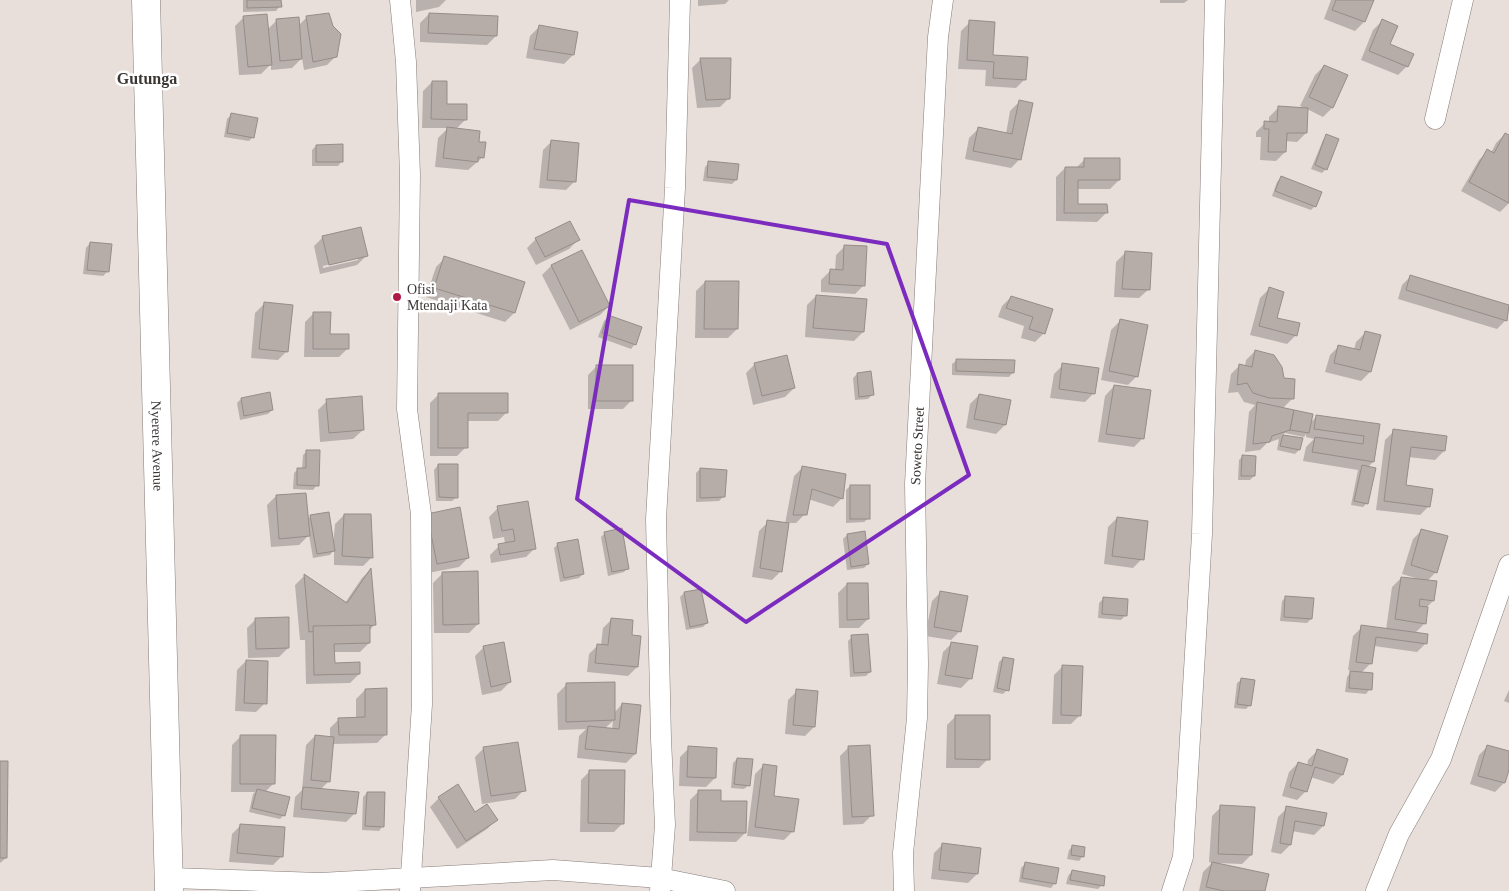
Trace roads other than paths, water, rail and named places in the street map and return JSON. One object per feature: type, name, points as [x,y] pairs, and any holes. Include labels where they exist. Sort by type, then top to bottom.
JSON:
[{"type":"main road","name":"Nyerere Avenue","points":[[146,0],[169,885]]},
{"type":"street","points":[[400,0],[406,62],[410,175],[407,409],[421,514],[422,704],[410,884]]},
{"type":"street","points":[[660,885],[664,824],[656,519],[675,188],[680,0]]},
{"type":"street","name":"Soweto Street","points":[[904,891],[903,853],[918,718],[915,484],[938,47],[943,0]]},
{"type":"street","points":[[1172,891],[1183,856],[1202,534],[1214,0]]},
{"type":"street","points":[[1435,119],[1463,0]]},
{"type":"street","points":[[1376,891],[1399,834],[1441,759],[1509,565]]},
{"type":"street","points":[[169,885],[410,884],[553,870],[660,885],[725,891]]},
{"type":"place","name":"Ofisi Mtendaji Kata","points":[[397,297]]},
{"type":"district","name":"Gutunga","points":[[147,78]]}]
